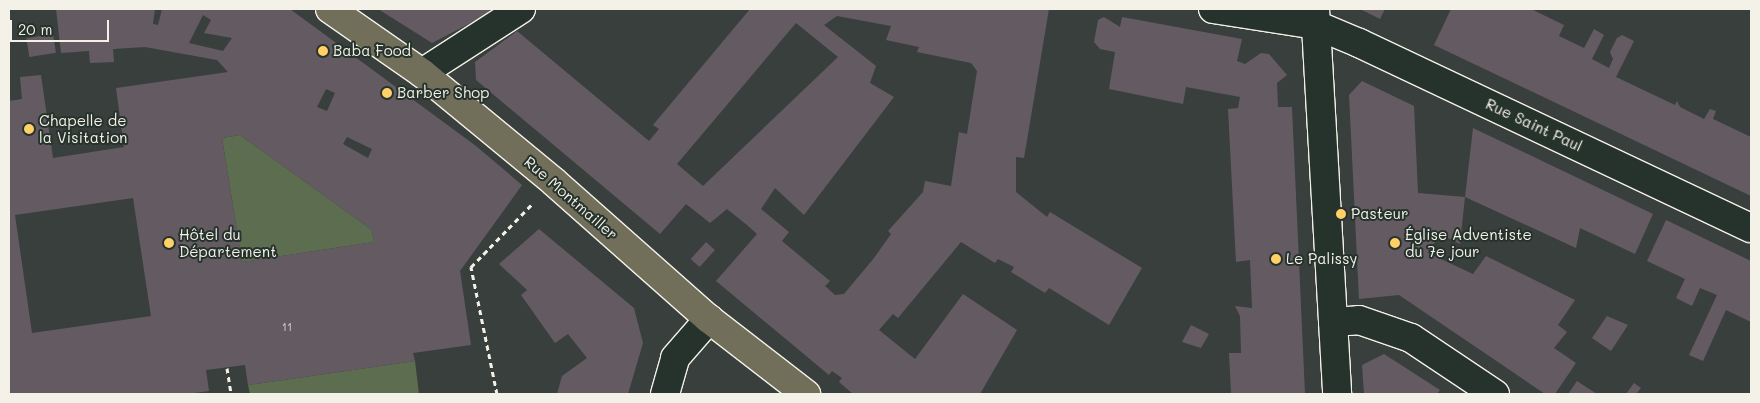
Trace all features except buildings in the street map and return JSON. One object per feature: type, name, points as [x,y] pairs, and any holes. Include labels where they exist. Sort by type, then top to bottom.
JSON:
[{"type":"main road","name":"Rue Montmailler","points":[[330,9],[422,73],[554,182],[709,319],[806,394]]},
{"type":"street","points":[[422,73],[521,9]]},
{"type":"street","name":"Rue Saint Paul","points":[[1213,9],[1315,17],[1751,228]]},
{"type":"street","points":[[1315,17],[1337,394]]},
{"type":"street","points":[[665,394],[675,358],[709,319]]},
{"type":"street","points":[[1333,322],[1359,320],[1411,338],[1495,394]]},
{"type":"path","points":[[497,394],[471,267],[554,182]]},
{"type":"path","points":[[227,368],[231,394]]},
{"type":"green space","points":[[240,135],[372,230],[374,242],[242,262],[222,138]]},
{"type":"green space","points":[[415,361],[419,394],[250,394],[248,385]]},
{"type":"place","name":"Baba Food","points":[[323,51]]},
{"type":"place","name":"Barber Shop","points":[[387,93]]},
{"type":"place","name":"Chapelle de la Visitation","points":[[29,129]]},
{"type":"place","name":"Pasteur","points":[[1341,214]]},
{"type":"place","name":"Hôtel du Département","points":[[169,243]]},
{"type":"place","name":"Église Adventiste du 7e jour","points":[[1395,243]]},
{"type":"place","name":"Le Palissy","points":[[1276,259]]}]
